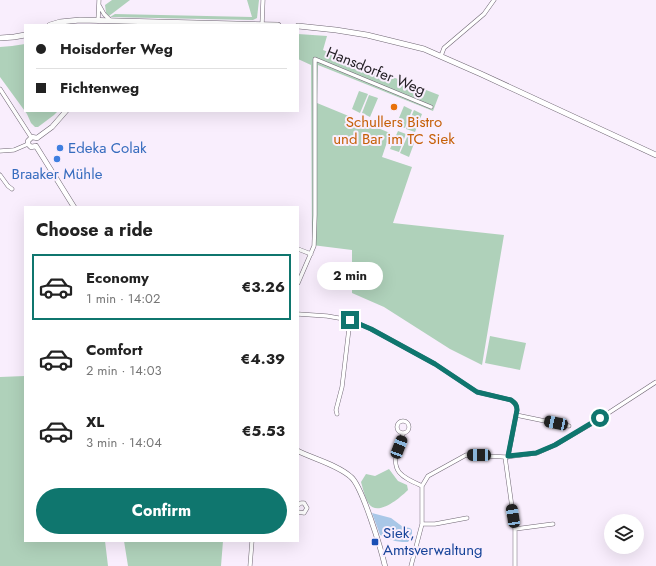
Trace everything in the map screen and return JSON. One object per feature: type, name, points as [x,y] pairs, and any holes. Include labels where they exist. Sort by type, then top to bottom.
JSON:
[{"type":"main road","points":[[55,24],[70,21],[98,23],[112,21],[224,24]]},
{"type":"main road","points":[[299,26],[366,35],[424,49],[656,155]]},
{"type":"main road","points":[[0,38],[24,35]]},
{"type":"street","points":[[98,23],[99,0]]},
{"type":"street","points":[[262,24],[264,0]]},
{"type":"street","points":[[441,56],[444,48],[484,14],[494,0]]},
{"type":"street","points":[[99,5],[104,14],[112,21]]},
{"type":"street","name":"Hansdorfer Weg","points":[[299,281],[314,246],[316,215],[315,59],[431,107]]},
{"type":"street","points":[[0,89],[31,137],[37,138],[52,127],[65,112]]},
{"type":"street","points":[[0,151],[14,150],[28,144],[31,137]]},
{"type":"street","points":[[37,138],[38,143],[36,146],[73,206]]},
{"type":"street","points":[[28,144],[32,147],[36,146]]},
{"type":"street","points":[[0,175],[12,189]]},
{"type":"street","points":[[299,249],[311,254]]},
{"type":"street","points":[[299,314],[327,316],[350,320],[371,329],[435,364],[477,392],[511,400],[517,406],[507,457],[507,478],[515,529],[515,566]]},
{"type":"street","points":[[336,414],[342,387],[350,320]]},
{"type":"street","points":[[411,566],[422,524],[422,486],[428,476],[466,455],[507,457],[536,453],[555,445],[596,421],[656,382]]},
{"type":"street","points":[[516,415],[569,426]]},
{"type":"street","points":[[403,433],[395,460],[396,468],[401,475],[422,486]]},
{"type":"street","points":[[299,451],[342,471],[354,480],[361,493],[385,566]]},
{"type":"street","points":[[299,504],[304,503],[307,508],[304,513],[299,512]]},
{"type":"street","points":[[422,524],[434,524],[467,518]]},
{"type":"street","points":[[515,529],[553,524]]},
{"type":"street","points":[[252,542],[250,566],[254,566]]},
{"type":"green space","points":[[112,0],[130,0],[109,16],[106,13],[105,5]]},
{"type":"green space","points":[[247,0],[259,0],[257,18],[253,20],[110,17],[115,14],[252,17]]},
{"type":"green space","points":[[299,34],[327,36],[323,50],[439,95],[433,111],[318,65],[317,103],[390,133],[382,157],[412,167],[393,223],[504,235],[482,365],[450,349],[384,307],[352,293],[352,250],[312,245],[311,65],[299,59]]},
{"type":"green space","points":[[24,44],[24,110],[0,77],[0,47]]},
{"type":"green space","points":[[359,91],[368,94],[360,113],[352,109]]},
{"type":"green space","points":[[369,95],[378,98],[370,117],[362,113]]},
{"type":"green space","points":[[404,106],[412,110],[405,128],[396,125]]},
{"type":"green space","points":[[414,110],[422,114],[415,132],[406,129]]},
{"type":"green space","points":[[26,112],[57,112],[38,127],[35,127],[31,123]]},
{"type":"green space","points":[[398,131],[406,134],[399,152],[390,149]]},
{"type":"green space","points":[[408,135],[416,138],[409,157],[400,153]]},
{"type":"green space","points":[[490,336],[526,343],[520,370],[485,363]]},
{"type":"green space","points":[[24,376],[24,542],[105,542],[108,566],[0,566],[0,377]]},
{"type":"green space","points":[[389,469],[398,481],[407,485],[408,490],[400,497],[383,507],[373,507],[366,499],[361,482],[366,474],[375,476]]},
{"type":"green space","points":[[124,542],[223,542],[221,566],[128,566]]},
{"type":"water","points":[[372,513],[391,518],[403,527],[410,528],[412,530],[412,536],[408,542],[395,541],[380,535]]},
{"type":"place","name":"Schullers Bistro und Bar im TC Siek","points":[[394,107]]},
{"type":"place","name":"Edeka Colak","points":[[60,148]]},
{"type":"place","name":"Braaker Mühle","points":[[57,159]]},
{"type":"place","name":"Siek, Amtsverwaltung","points":[[375,542]]},
{"type":"route","points":[[350,320],[371,329],[435,364],[480,394],[515,402],[517,410],[508,456],[536,453],[555,445],[600,418]]}]
